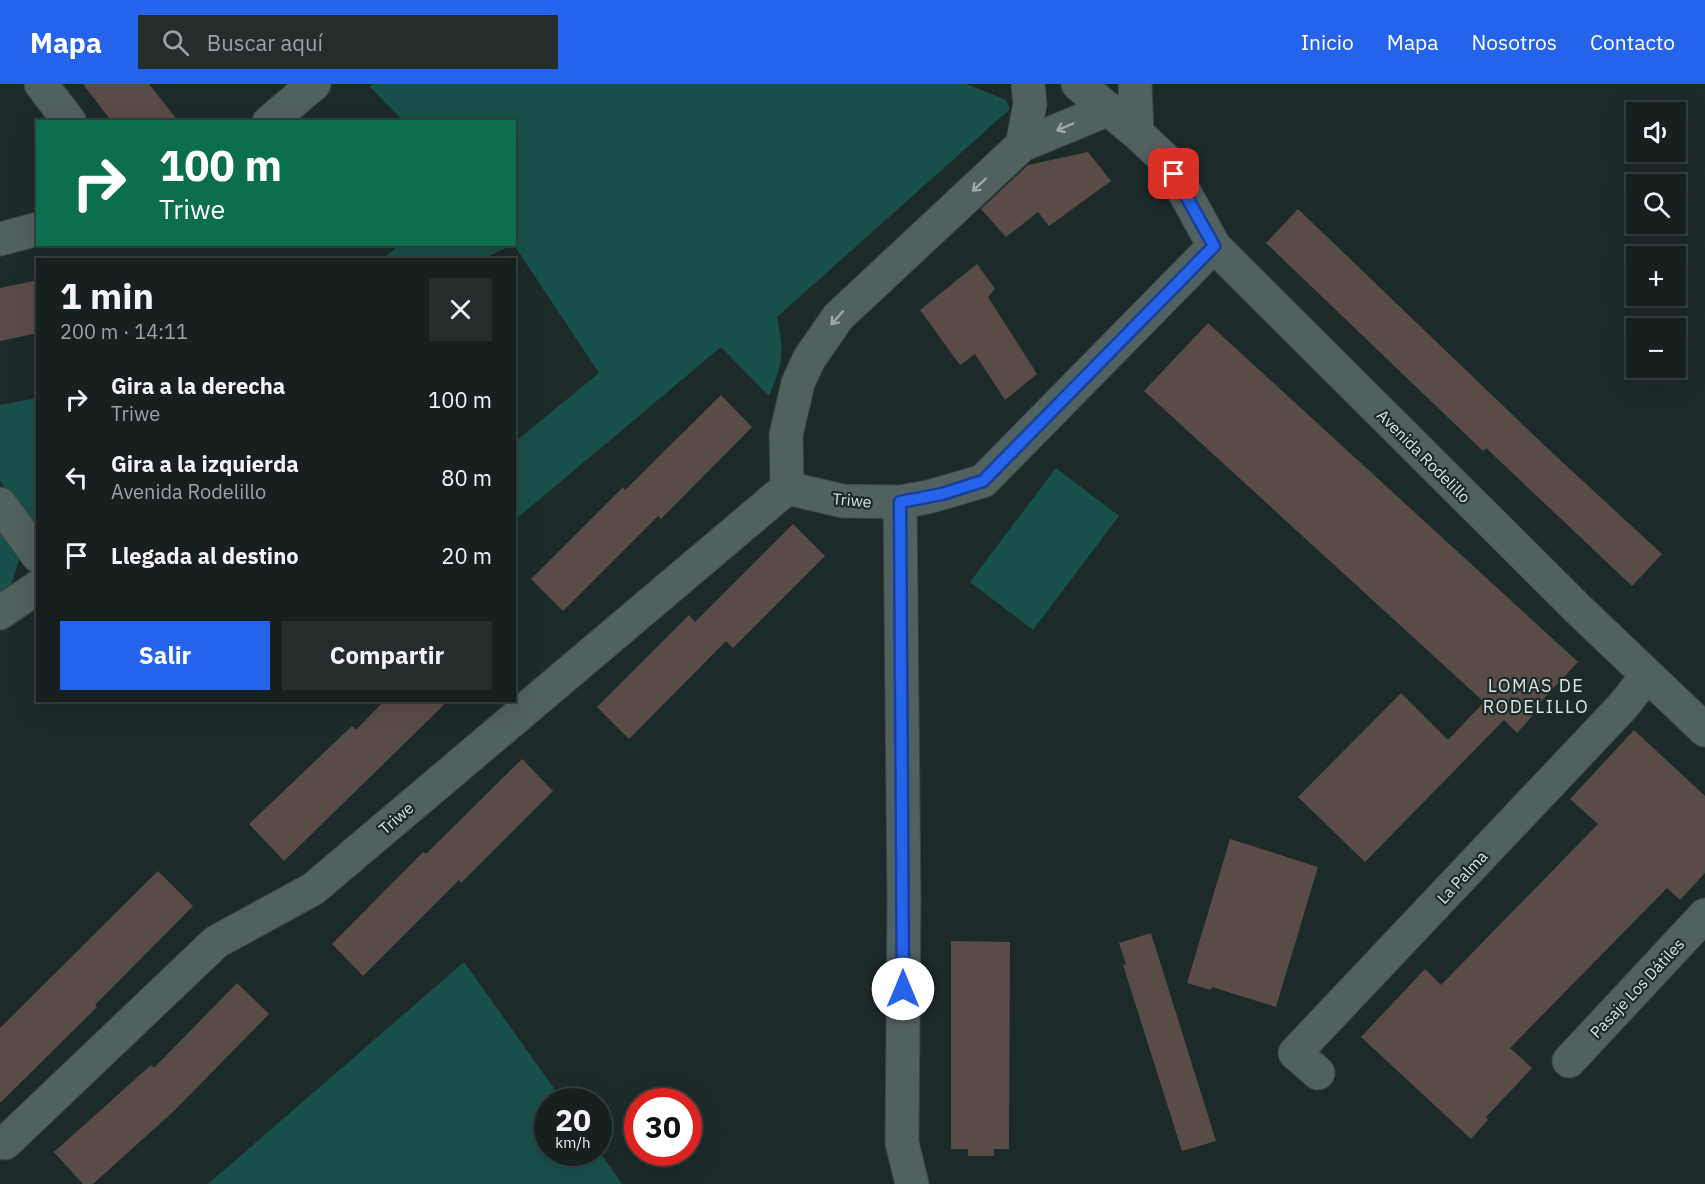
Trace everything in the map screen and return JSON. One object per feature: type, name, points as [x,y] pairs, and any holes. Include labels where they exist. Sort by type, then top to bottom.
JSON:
[{"type":"street","points":[[41,84],[68,120]]},
{"type":"street","points":[[271,120],[314,84]]},
{"type":"street","points":[[1022,145],[1030,104],[1028,84]]},
{"type":"street","name":"Avenida Rodelillo","points":[[1078,84],[1168,162],[1214,246],[1647,676],[1705,730]]},
{"type":"street","points":[[1135,84],[1137,133]]},
{"type":"street","points":[[787,488],[786,435],[798,383],[822,337],[838,317],[1022,145],[1108,109]]},
{"type":"street","points":[[0,239],[36,230]]},
{"type":"street","name":"Triwe","points":[[5,1143],[216,942],[313,889],[787,488],[843,501],[900,502],[928,497],[983,481],[1214,246]]},
{"type":"street","points":[[900,502],[904,889],[902,1143],[912,1184]]},
{"type":"street","points":[[0,504],[36,553]]},
{"type":"street","points":[[0,613],[36,587]]},
{"type":"street","name":"La Palma","points":[[1318,1073],[1295,1053],[1614,716],[1647,676]]},
{"type":"street","name":"Pasaje Los Dátiles","points":[[1569,1061],[1705,915]]},
{"type":"green space","points":[[373,84],[966,84],[1006,100],[1010,109],[777,317],[782,349],[778,374],[769,396],[721,347],[516,519],[516,441],[599,373],[515,246],[516,120],[402,120],[370,87]]},
{"type":"green space","points":[[398,246],[511,246],[484,258],[388,258],[386,256]]},
{"type":"green space","points":[[36,398],[36,532],[0,481],[0,405]]},
{"type":"green space","points":[[1056,468],[1119,516],[1033,630],[970,582]]},
{"type":"green space","points":[[0,531],[19,559],[11,586],[0,595]]},
{"type":"green space","points":[[464,962],[554,1088],[534,1088],[534,1166],[609,1166],[622,1184],[208,1184]]},
{"type":"building","points":[[83,84],[149,84],[177,120],[110,120]]},
{"type":"building","points":[[1088,152],[1111,181],[1049,226],[1038,212],[1006,237],[981,209],[1028,165]]},
{"type":"building","points":[[1298,209],[1544,445],[1662,554],[1632,586],[1486,448],[1483,451],[1266,243]]},
{"type":"building","points":[[977,264],[995,289],[988,297],[1037,374],[1005,400],[975,354],[960,365],[920,310]]},
{"type":"building","points":[[36,280],[36,333],[0,341],[0,288]]},
{"type":"building","points":[[1208,323],[1578,662],[1532,711],[1535,713],[1517,733],[1504,720],[1365,862],[1298,797],[1401,693],[1448,740],[1484,702],[1144,391]]},
{"type":"building","points":[[721,395],[752,427],[661,519],[658,516],[563,611],[531,579],[623,487],[625,490]]},
{"type":"building","points":[[793,524],[825,556],[733,648],[726,641],[629,739],[597,707],[689,615],[695,622]]},
{"type":"building","points":[[383,702],[447,702],[284,861],[249,824],[352,726],[356,730]]},
{"type":"building","points":[[1634,730],[1705,796],[1705,873],[1680,900],[1667,888],[1510,1048],[1532,1068],[1486,1117],[1488,1120],[1471,1139],[1361,1037],[1425,969],[1441,985],[1598,824],[1570,799]]},
{"type":"building","points":[[522,759],[553,791],[461,883],[459,880],[363,976],[332,944],[423,852],[426,854]]},
{"type":"building","points":[[1230,839],[1318,867],[1276,1007],[1212,987],[1211,990],[1187,983]]},
{"type":"building","points":[[158,871],[193,906],[95,1005],[97,1007],[0,1103],[0,1028]]},
{"type":"building","points":[[1151,933],[1216,1141],[1182,1151],[1123,965],[1126,964],[1119,943]]},
{"type":"building","points":[[951,941],[1010,942],[1009,1149],[994,1149],[994,1156],[968,1156],[968,1149],[951,1149]]},
{"type":"building","points":[[237,983],[269,1014],[175,1110],[93,1184],[83,1184],[54,1152],[151,1065],[154,1068]]},
{"type":"district","name":"LOMAS DE RODELILLO","points":[[1536,695]]},
{"type":"route","points":[[903,989],[900,502],[942,494],[983,481],[1214,246],[1174,174]]}]
